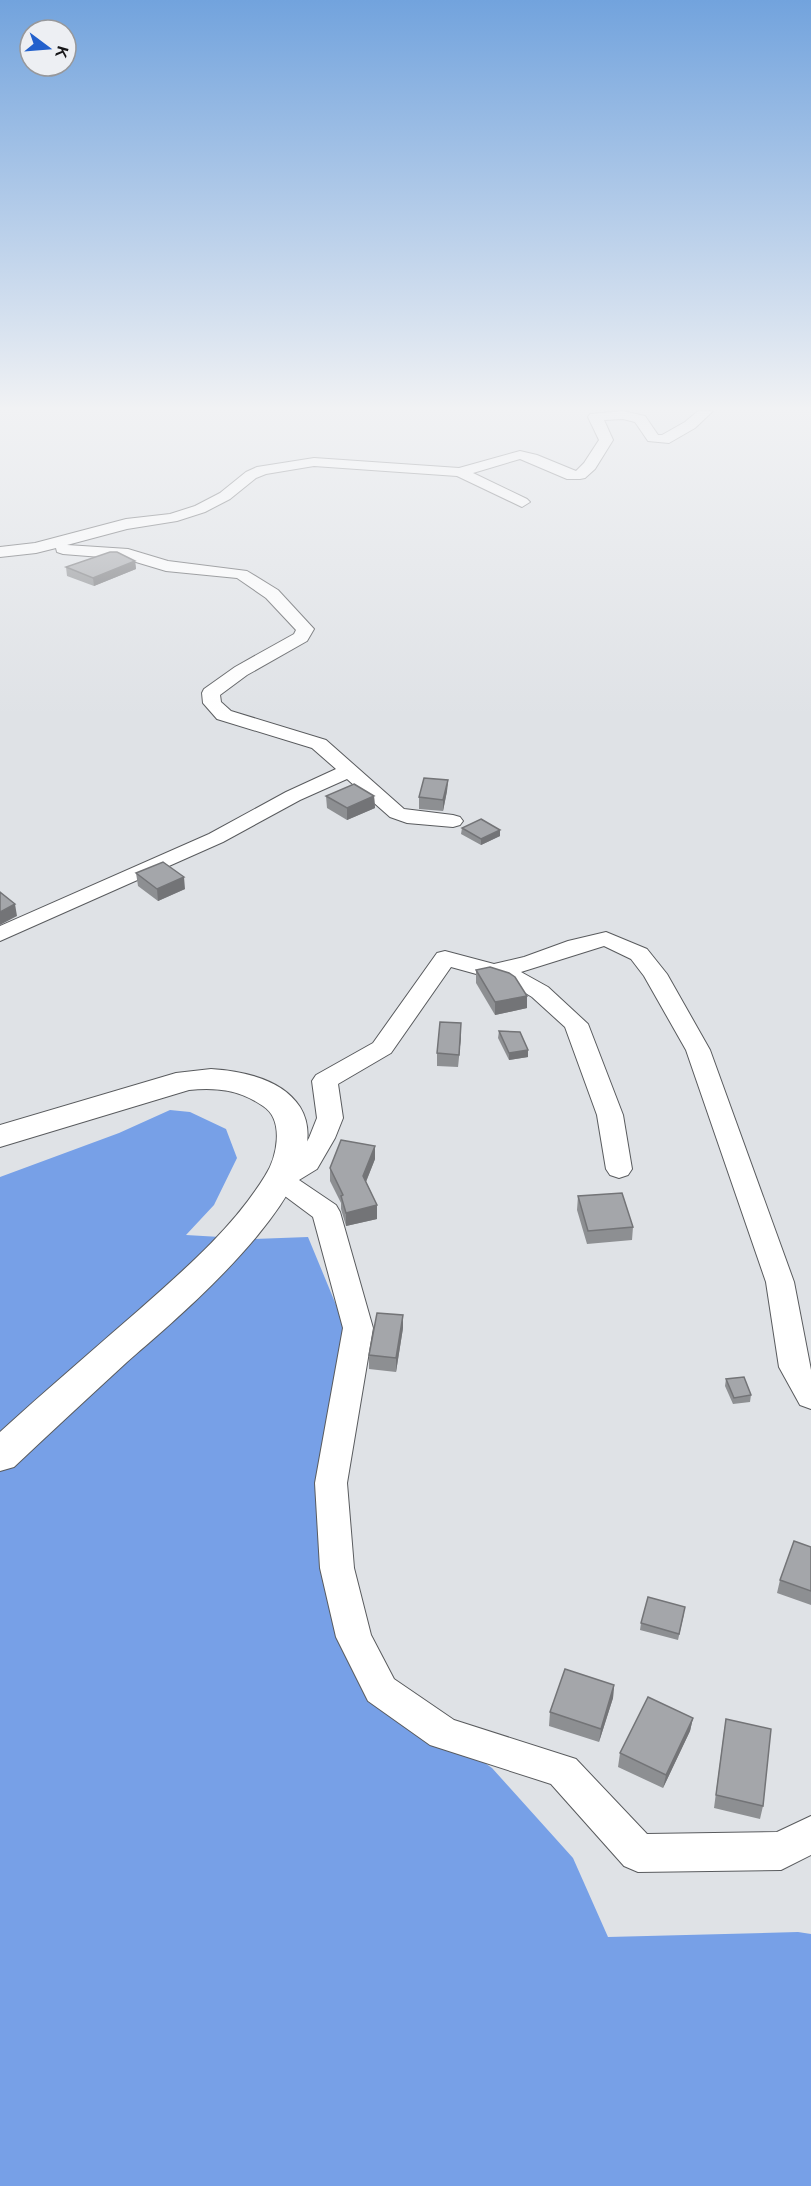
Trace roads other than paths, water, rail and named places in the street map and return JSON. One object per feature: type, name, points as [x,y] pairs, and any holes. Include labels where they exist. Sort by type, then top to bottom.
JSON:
[{"type":"main road","points":[[0,1137],[187,1080],[220,1078],[255,1088],[284,1106],[291,1118],[293,1141],[280,1179],[245,1225],[202,1274],[0,1456]]},
{"type":"main road","points":[[0,1151],[176,1097],[207,1091],[225,1091],[244,1097],[261,1108],[272,1120],[277,1135],[266,1168],[248,1196],[218,1231],[159,1290],[0,1428]]},
{"type":"street","points":[[0,552],[36,548],[126,524],[172,518],[188,513]]},
{"type":"street","points":[[36,548],[128,554],[166,566],[241,574],[272,594],[305,629],[301,636],[241,671],[211,693],[212,703],[224,715],[319,744],[397,813],[407,817],[453,821]]},
{"type":"street","points":[[0,934],[216,838],[293,796],[349,771]]},
{"type":"street","points":[[495,971],[532,962],[576,945],[606,939],[639,954],[655,974],[698,1050],[780,1282],[794,1367],[811,1397]]},
{"type":"street","points":[[619,1169],[610,1115],[576,1024],[540,992],[517,978],[495,971],[445,958],[382,1048],[325,1081],[330,1118],[322,1138],[308,1163],[280,1179],[326,1212],[358,1328],[331,1483],[337,1568],[354,1637],[381,1690],[443,1733],[563,1771],[638,1853],[781,1851],[811,1834]]}]
